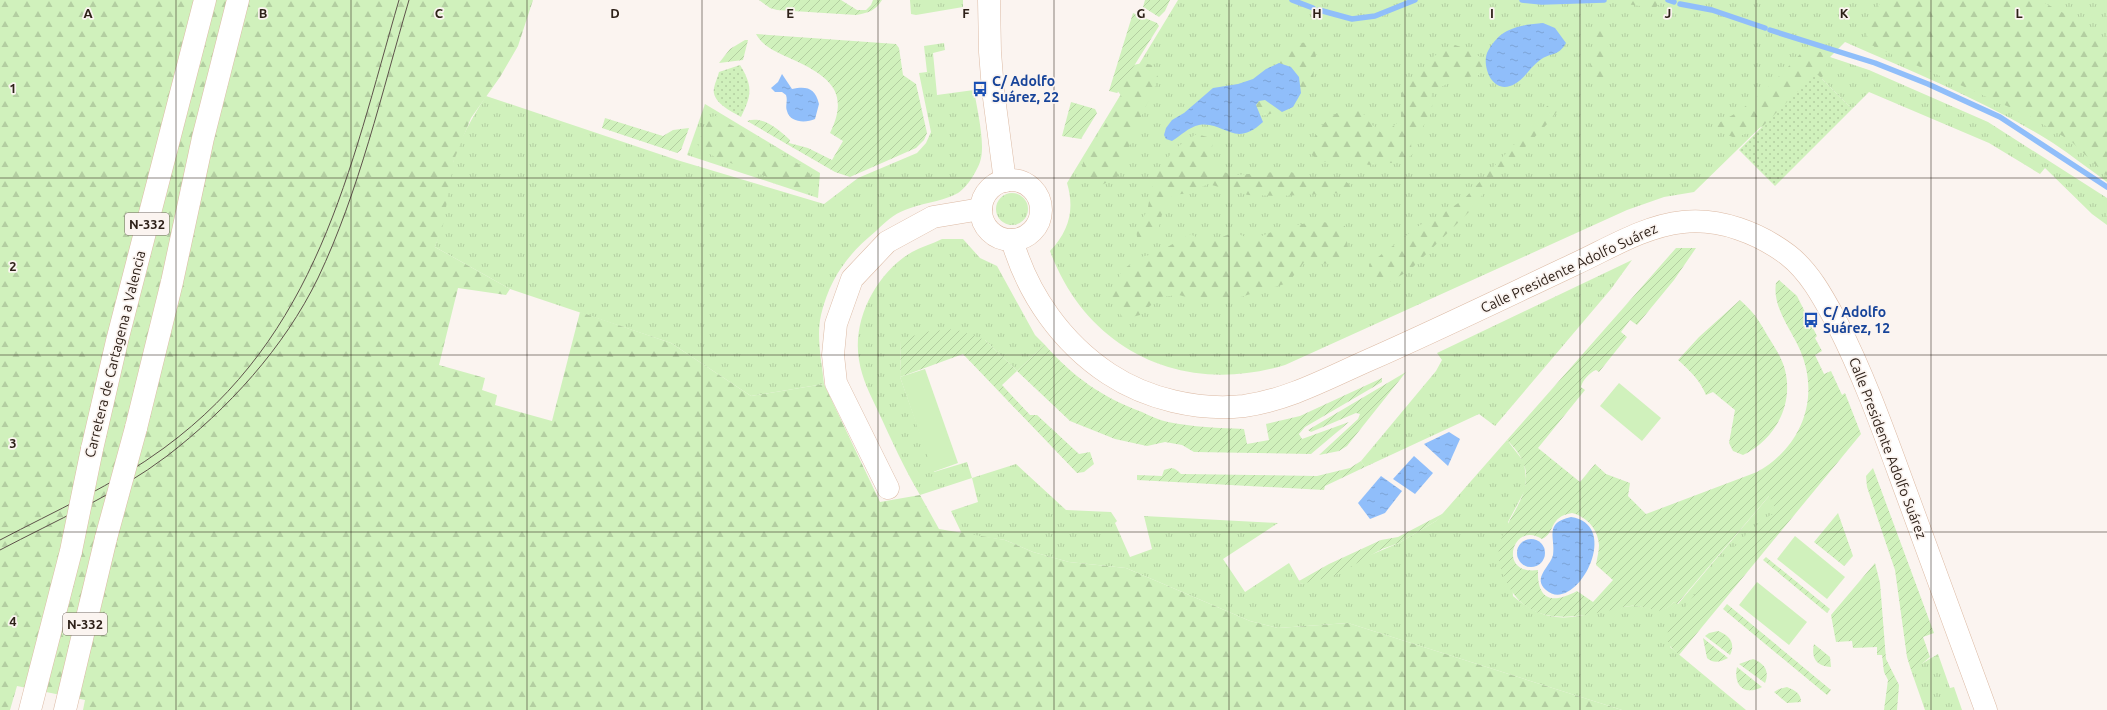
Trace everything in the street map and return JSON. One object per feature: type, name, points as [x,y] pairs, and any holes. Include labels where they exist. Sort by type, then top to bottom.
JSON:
[{"type":"main road","name":"Carretera de Cartagena a Valencia","points":[[30,710],[71,551],[92,449],[129,296],[205,0]]},
{"type":"main road","name":"N-332","points":[[65,710],[106,538],[136,428],[172,282],[203,138],[238,0]]},
{"type":"main road","points":[[989,0],[992,82],[1005,181]]},
{"type":"main road","points":[[1005,181],[1024,183],[1032,189],[1038,197],[1041,206],[1037,226],[1022,238],[1012,240],[994,235],[987,228],[982,219],[981,209],[983,200],[988,191],[1005,181]]},
{"type":"main road","points":[[888,488],[836,383],[833,356],[836,324],[852,279],[887,242],[933,216],[981,209]]},
{"type":"main road","name":"Calle Presidente Adolfo Suárez","points":[[1012,240],[1027,277],[1044,311],[1058,330],[1093,363],[1115,377],[1149,394],[1185,404],[1235,406],[1276,399],[1310,387],[1425,335],[1643,231],[1686,221],[1708,222],[1734,228],[1758,236],[1788,256],[1806,274],[1819,291],[1855,359],[1882,424],[1986,710]]},
{"type":"green space","points":[[0,0],[533,0],[518,46],[500,77],[471,118],[454,160],[443,225],[435,247],[510,289],[506,295],[458,288],[439,365],[485,378],[482,390],[497,395],[495,405],[552,421],[580,312],[671,343],[751,396],[824,384],[880,502],[920,495],[939,529],[1005,540],[1033,552],[1069,562],[1126,568],[1250,621],[1278,628],[1348,623],[1622,710],[83,710],[85,700],[17,686],[10,710],[0,710]]},
{"type":"green space","points":[[759,0],[841,0],[857,10],[866,10],[871,5],[873,0],[882,0],[877,7],[871,11],[856,15],[777,10],[770,8]]},
{"type":"green space","points":[[910,0],[963,0],[963,7],[916,15],[911,14]]},
{"type":"green space","points":[[1145,0],[1170,0],[1165,11],[1159,17],[1143,7]]},
{"type":"green space","points":[[1178,0],[2107,0],[2107,182],[2053,143],[2028,128],[1977,101],[1924,77],[1845,42],[1830,57],[1869,70],[1988,122],[2107,198],[2107,225],[2092,214],[2045,168],[2040,174],[1989,143],[1869,92],[1852,109],[1816,73],[1694,192],[1664,197],[1627,210],[1285,365],[1247,373],[1210,374],[1176,369],[1143,357],[1114,339],[1088,315],[1067,286],[1050,251],[1062,236],[1069,220],[1070,202],[1067,183]]},
{"type":"green space","points":[[1626,0],[1664,0],[1655,8],[1626,4]]},
{"type":"green space","points":[[1882,0],[2039,0],[2086,25],[2107,54],[2107,176],[2071,141],[2029,116],[1869,44],[1865,29]]},
{"type":"green space","points":[[1133,13],[1157,23],[1159,26],[1117,93],[1109,91]]},
{"type":"green space","points":[[1600,20],[1609,32],[1605,63],[1608,77],[1595,78],[1590,65],[1590,59],[1595,49],[1593,29]]},
{"type":"green space","points":[[756,34],[896,44],[899,48],[903,75],[916,84],[927,133],[924,140],[916,148],[850,177],[835,172],[747,121],[759,120],[770,124],[790,140],[789,143],[808,148],[832,160],[843,141],[830,133],[838,108],[834,89],[828,81],[809,67],[768,47]]},
{"type":"green space","points":[[745,40],[748,40],[743,60],[719,63],[730,49]]},
{"type":"green space","points":[[1308,42],[1316,49],[1313,78],[1306,94],[1294,94],[1284,72],[1273,62],[1284,50],[1297,44]]},
{"type":"green space","points":[[944,43],[945,50],[933,53],[937,95],[974,90],[982,137],[982,155],[980,162],[970,181],[958,193],[911,208],[893,216],[848,258],[829,290],[821,315],[819,341],[824,384],[751,396],[671,343],[510,289],[435,247],[439,236],[454,159],[460,143],[476,111],[486,96],[677,160],[824,204],[858,178],[917,153],[926,143],[931,132],[919,73],[927,72],[924,46]]},
{"type":"green space","points":[[1452,44],[1473,51],[1485,62],[1479,75],[1460,79],[1442,86],[1431,94],[1432,108],[1424,126],[1411,143],[1412,155],[1401,162],[1369,165],[1353,161],[1322,162],[1309,153],[1315,136],[1320,128],[1333,115],[1341,111],[1359,108],[1370,123],[1383,134],[1401,120],[1401,93],[1433,57]]},
{"type":"green space","points":[[1802,52],[1822,52],[1828,71],[1799,100],[1771,123],[1735,138],[1715,130],[1718,123],[1741,110],[1763,92]]},
{"type":"green space","points":[[1143,63],[1152,65],[1158,77],[1154,89],[1143,112],[1117,178],[1099,186],[1084,178],[1083,163],[1086,154],[1122,97],[1117,90],[1133,65]]},
{"type":"green space","points":[[740,65],[747,79],[750,91],[741,117],[723,106],[716,98],[714,93],[714,86],[719,72]]},
{"type":"green space","points":[[1816,73],[1852,109],[1775,186],[1739,150]]},
{"type":"green space","points":[[1563,95],[1562,105],[1549,122],[1492,182],[1470,211],[1410,270],[1386,284],[1370,276],[1369,264],[1420,225],[1440,215],[1463,200],[1524,134],[1546,107]]},
{"type":"green space","points":[[1257,96],[1276,101],[1273,112],[1257,116],[1252,105]]},
{"type":"green space","points":[[1071,102],[1095,109],[1097,113],[1081,139],[1062,136]]},
{"type":"green space","points":[[705,104],[820,173],[818,198],[687,155]]},
{"type":"green space","points":[[716,116],[739,129],[750,141],[778,153],[804,168],[816,183],[807,192],[715,157],[698,147],[702,132],[711,117]]},
{"type":"green space","points":[[605,118],[663,136],[673,130],[689,128],[681,150],[677,153],[602,128]]},
{"type":"green space","points":[[1197,134],[1214,139],[1210,155],[1211,169],[1235,175],[1288,171],[1311,179],[1341,177],[1351,186],[1340,193],[1279,196],[1248,195],[1208,184],[1190,193],[1173,195],[1163,210],[1158,231],[1151,240],[1137,237],[1136,226],[1141,221],[1148,208],[1152,187],[1159,170],[1175,150]]},
{"type":"green space","points":[[1015,193],[1021,195],[1026,200],[1028,209],[1026,218],[1021,223],[1009,225],[1003,223],[998,218],[996,206],[998,200],[1003,195]]},
{"type":"green space","points":[[1318,221],[1345,226],[1348,249],[1343,255],[1333,262],[1324,264],[1305,261],[1288,283],[1237,298],[1204,302],[1179,295],[1160,297],[1140,315],[1124,319],[1109,298],[1122,270],[1141,257],[1157,253],[1190,234],[1208,243],[1234,232],[1252,240],[1281,228]]},
{"type":"green space","points":[[942,239],[963,239],[980,258],[997,266],[1035,335],[1045,345],[1017,371],[985,340],[901,341],[900,377],[934,472],[967,462],[972,478],[920,495],[898,453],[862,374],[858,345],[859,329],[869,299],[888,272],[899,261],[912,252]]},
{"type":"green space","points":[[1676,248],[1696,248],[1674,280],[1637,325],[1630,320],[1621,332],[1627,337],[1599,372],[1596,370],[1589,375],[1581,387],[1585,390],[1538,448],[1580,482],[1595,464],[1606,474],[1630,483],[1628,496],[1646,514],[1757,472],[1772,462],[1785,450],[1795,436],[1803,420],[1807,403],[1808,386],[1806,368],[1800,350],[1779,309],[1776,283],[1779,280],[1797,296],[1817,336],[1815,338],[1822,351],[1815,355],[1824,374],[1831,371],[1842,395],[1845,393],[1861,434],[1679,655],[1669,644],[1667,637],[1669,629],[1704,583],[1736,545],[1766,518],[1777,513],[1769,496],[1677,604],[1674,602],[1669,607],[1660,611],[1629,606],[1580,616],[1551,616],[1526,606],[1515,596],[1506,581],[1500,565],[1499,553],[1501,540],[1504,531],[1522,497],[1526,479],[1525,468],[1521,458],[1515,448],[1507,440]],"holes":[[[1572,513],[1591,524],[1594,529],[1599,545],[1596,565],[1613,580],[1593,602],[1577,591],[1561,598],[1548,597],[1540,588],[1538,570],[1525,570],[1517,565],[1513,558],[1513,550],[1517,542],[1523,537],[1532,535],[1542,539],[1549,533],[1559,518]]]},
{"type":"green space","points":[[1632,260],[1611,289],[1495,426],[1479,414],[1365,467],[1361,461],[1436,371],[1442,360],[1437,353]]},
{"type":"green space","points":[[1740,300],[1756,318],[1778,353],[1784,366],[1787,383],[1787,396],[1784,409],[1779,420],[1764,440],[1754,449],[1743,455],[1733,451],[1729,443],[1735,410],[1713,392],[1706,395],[1698,380],[1678,360],[1699,337]]},
{"type":"green space","points":[[955,329],[985,340],[1017,371],[1002,385],[1030,415],[1037,415],[1079,454],[1090,452],[1094,464],[1084,472],[1077,473],[963,354],[900,377],[901,341],[923,332]]},
{"type":"green space","points":[[1045,345],[1077,376],[1101,393],[1114,400],[1155,418],[1168,422],[1216,428],[1244,429],[1247,444],[1269,440],[1266,424],[1300,416],[1382,378],[1382,382],[1305,427],[1299,434],[1302,439],[1349,422],[1311,454],[1194,452],[1182,445],[1165,442],[1147,446],[1115,439],[1070,421],[1017,371]]},
{"type":"green space","points":[[925,369],[958,463],[933,472],[900,377]]},
{"type":"green space","points":[[1406,372],[1347,446],[1339,451],[1319,455],[1358,419],[1360,414],[1356,413],[1311,432],[1308,430]]},
{"type":"green space","points":[[1619,383],[1661,418],[1642,441],[1600,406]]},
{"type":"green space","points":[[1507,440],[1524,462],[1526,479],[1525,490],[1508,522],[1513,596],[1538,612],[1556,617],[1586,615],[1625,606],[1641,606],[1660,610],[1674,602],[1678,604],[1770,495],[1778,513],[1670,647],[1746,710],[1622,710],[1348,623],[1278,628],[1250,621],[1126,568],[1069,562],[1033,552],[1005,540],[962,534],[951,511],[978,502],[972,478],[1016,464],[1066,510],[1111,512],[1117,521],[1115,523],[1130,557],[1152,549],[1144,516],[1278,523],[1223,559],[1245,592],[1289,563],[1301,584],[1399,543],[1436,521]]},
{"type":"green space","points":[[1361,461],[1365,467],[1325,486],[1324,490],[1137,480],[1137,475],[1162,476],[1164,470],[1172,468],[1181,474],[1317,476],[1350,468]]},
{"type":"green space","points":[[1873,468],[1934,633],[1923,637],[1930,657],[1918,667],[1911,670],[1907,657],[1895,570],[1867,487],[1866,476]]},
{"type":"green space","points":[[1444,513],[1436,521],[1399,543],[1382,549],[1334,576],[1301,584],[1299,581],[1329,564],[1381,540],[1398,537]]},
{"type":"green space","points":[[1838,513],[1853,556],[1844,566],[1814,542]]},
{"type":"green space","points":[[1795,536],[1845,577],[1827,599],[1777,559]]},
{"type":"green space","points":[[1766,557],[1830,609],[1827,613],[1763,560]]},
{"type":"green space","points":[[1875,563],[1880,583],[1886,659],[1899,685],[1897,710],[1884,710],[1888,680],[1884,672],[1882,655],[1877,655],[1877,647],[1853,648],[1852,641],[1836,642],[1831,615]]},
{"type":"green space","points":[[1757,582],[1807,622],[1789,645],[1739,605]]},
{"type":"green space","points":[[1727,604],[1831,690],[1827,695],[1723,609]]},
{"type":"green space","points":[[1718,631],[1728,637],[1732,643],[1732,651],[1730,655],[1705,636],[1709,633]]},
{"type":"green space","points":[[1703,638],[1728,658],[1717,662],[1707,658]]},
{"type":"green space","points":[[1814,644],[1830,657],[1831,667],[1818,663],[1813,653]]},
{"type":"green space","points":[[1938,654],[1950,688],[1954,687],[1962,710],[1925,710],[1911,670]]},
{"type":"green space","points":[[1753,659],[1765,668],[1767,675],[1765,683],[1739,664]]},
{"type":"green space","points":[[1737,667],[1762,687],[1756,690],[1746,690],[1742,688],[1737,679]]},
{"type":"green space","points":[[1787,687],[1795,691],[1800,696],[1801,702],[1787,703],[1774,692]]},
{"type":"water","points":[[1543,23],[1555,28],[1566,43],[1563,47],[1557,52],[1540,60],[1515,84],[1504,87],[1493,82],[1487,71],[1486,59],[1487,53],[1496,40],[1504,33],[1516,27]]},
{"type":"water","points":[[1279,63],[1291,67],[1299,77],[1301,93],[1293,107],[1282,112],[1265,100],[1259,101],[1256,105],[1263,122],[1253,130],[1237,134],[1208,125],[1199,125],[1188,130],[1172,141],[1166,139],[1164,135],[1166,128],[1172,120],[1184,113],[1213,88],[1238,84],[1253,79],[1266,69]]},
{"type":"water","points":[[782,74],[792,89],[806,88],[813,91],[819,104],[815,119],[799,121],[791,118],[786,109],[786,95],[782,92],[775,92],[771,88],[778,82]]},
{"type":"water","points":[[1449,432],[1460,439],[1448,466],[1424,444]]},
{"type":"water","points":[[1414,456],[1433,473],[1415,494],[1393,479]]},
{"type":"water","points":[[1381,476],[1402,491],[1385,513],[1370,519],[1358,503]]},
{"type":"water","points":[[1571,517],[1586,524],[1594,535],[1594,550],[1589,566],[1581,580],[1570,591],[1558,595],[1546,590],[1542,586],[1541,577],[1553,555],[1554,527],[1562,520]]},
{"type":"water","points":[[1531,539],[1541,543],[1545,553],[1541,563],[1531,567],[1521,563],[1517,553],[1521,543]]},
{"type":"waterway","points":[[1292,0],[1313,8]]},
{"type":"waterway","points":[[1319,10],[1352,19],[1375,16],[1415,0]]},
{"type":"waterway","points":[[1522,0],[1542,2],[1604,0]]},
{"type":"waterway","points":[[1668,0],[1674,2]]},
{"type":"waterway","points":[[1680,4],[1712,10],[1765,28]]},
{"type":"waterway","points":[[1770,30],[1875,63],[1928,84],[2000,117],[2107,187]]},
{"type":"tram line","points":[[0,540],[105,486],[164,448],[216,403],[259,355],[293,302],[320,246],[343,188],[363,127],[399,0]]},
{"type":"tram line","points":[[0,550],[107,495],[128,483],[167,456],[190,438],[233,397],[253,376],[289,329],[318,278],[346,211],[369,141],[409,0]]},
{"type":"place","name":"C/ Adolfo Suárez, 22","points":[[980,89]]},
{"type":"place","name":"C/ Adolfo Suárez, 12","points":[[1811,320]]}]
